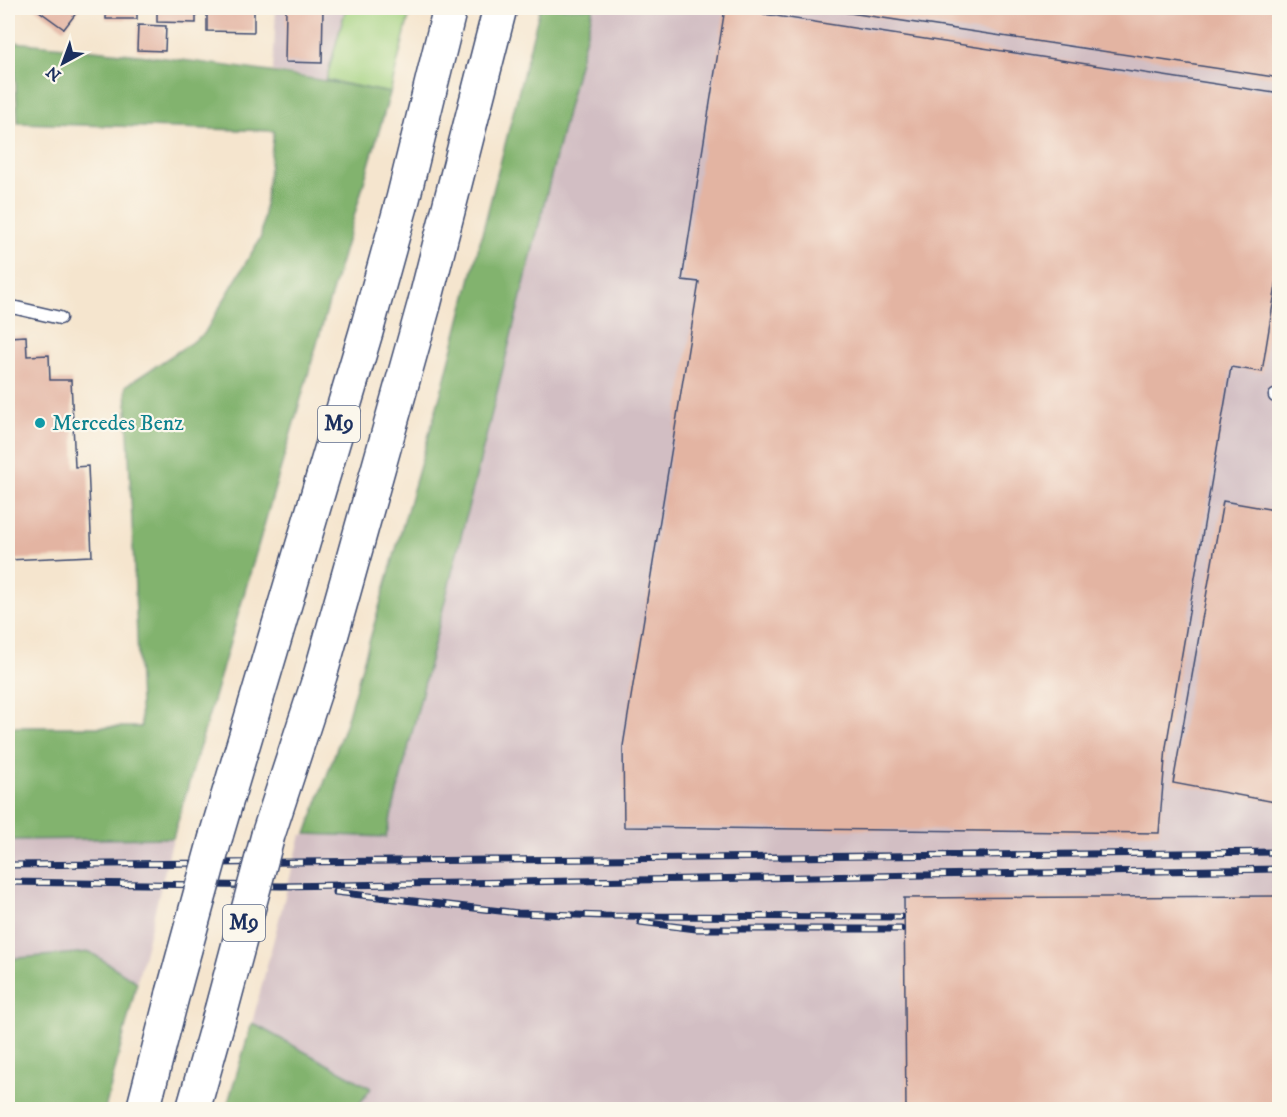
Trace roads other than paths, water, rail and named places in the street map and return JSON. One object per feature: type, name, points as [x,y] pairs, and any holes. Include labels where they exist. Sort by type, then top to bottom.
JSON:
[{"type":"highway","name":"M9","points":[[143,1110],[216,836],[403,200],[450,8]]},
{"type":"highway","name":"M9","points":[[192,1110],[268,835],[338,612],[426,295],[500,8]]},
{"type":"lane","points":[[8,306],[60,318]]},
{"type":"railway","points":[[8,865],[1280,852]]},
{"type":"railway","points":[[8,882],[282,886],[1280,869]]},
{"type":"railway","points":[[335,892],[518,913],[605,916],[901,917]]},
{"type":"railway","points":[[640,922],[696,929],[901,929]]},
{"type":"place","name":"Mercedes Benz","points":[[40,423]]}]
